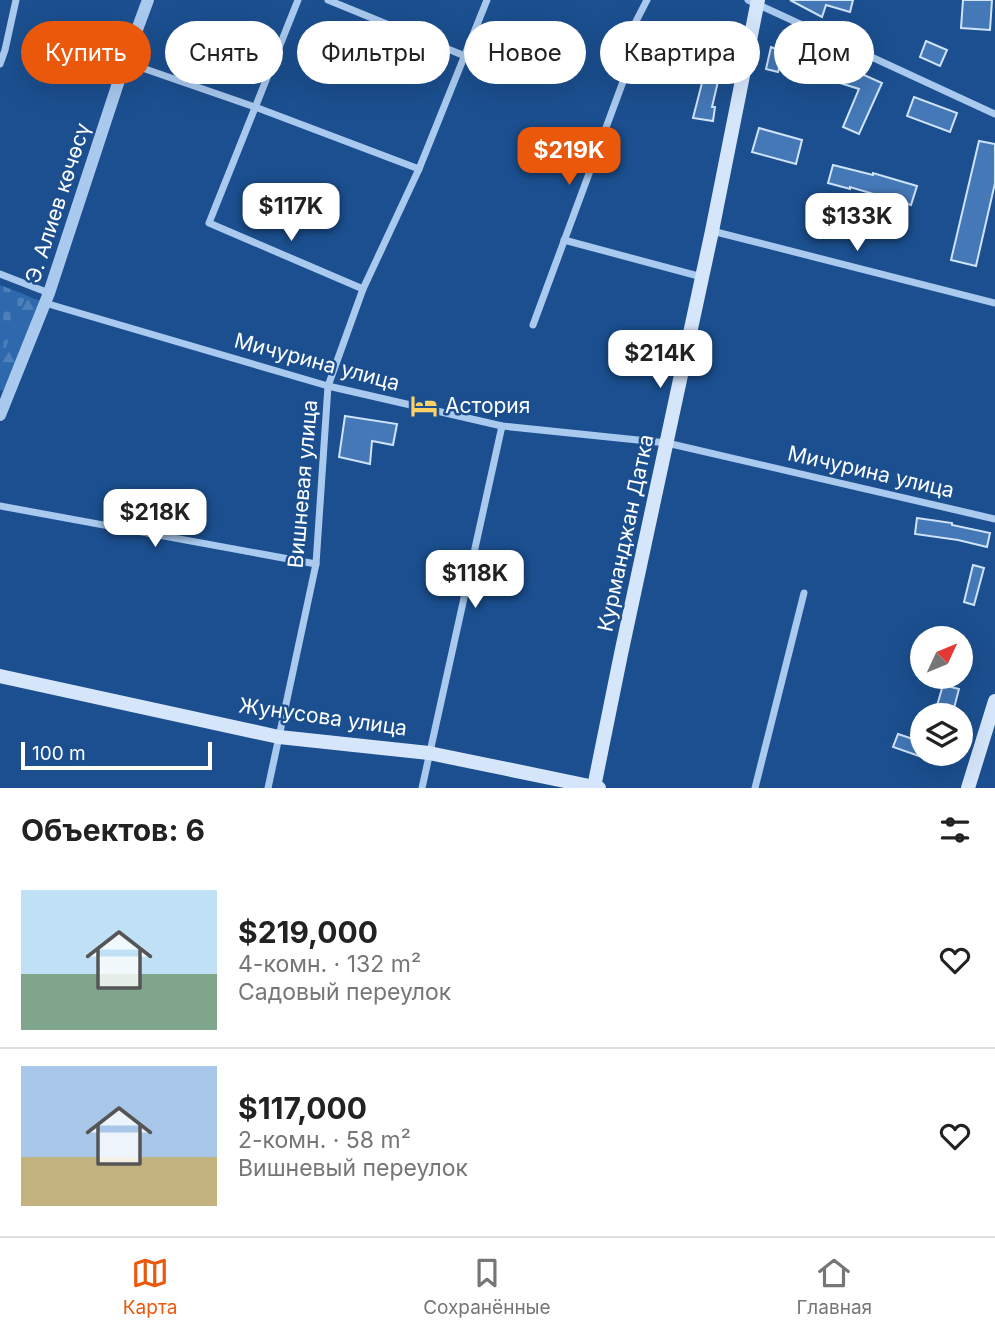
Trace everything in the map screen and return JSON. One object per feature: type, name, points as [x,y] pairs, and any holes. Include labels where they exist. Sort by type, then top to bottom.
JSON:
[{"type":"main road","name":"Курманджан Датка","points":[[596,788],[621,654],[712,231],[754,2]]},
{"type":"main road","name":"Жунусова улица","points":[[0,676],[279,737],[429,752],[596,788]]},
{"type":"main road","points":[[968,788],[995,701]]},
{"type":"street","points":[[0,64],[16,0]]},
{"type":"street","name":"Э. Алиев көчөсү","points":[[140,21],[148,0]]},
{"type":"street","points":[[298,0],[209,223],[363,289]]},
{"type":"street","points":[[328,0],[464,56]]},
{"type":"street","name":"Вишневая улица","points":[[479,21],[487,0]]},
{"type":"street","points":[[636,21],[647,0]]},
{"type":"street","points":[[754,2],[995,114]]},
{"type":"street","name":"Вишневая улица","points":[[268,788],[316,564],[328,386],[363,289],[419,170],[464,58]]},
{"type":"street","points":[[151,71],[255,107],[419,170]]},
{"type":"street","name":"Э. Алиев көчөсү","points":[[0,415],[47,298],[118,84]]},
{"type":"street","points":[[533,325],[622,84]]},
{"type":"street","points":[[712,231],[995,303]]},
{"type":"street","points":[[564,240],[702,277]]},
{"type":"street","name":"Мичурина улица","points":[[0,274],[47,298],[328,386],[502,426],[667,443],[995,519]]},
{"type":"street","points":[[422,788],[502,426]]},
{"type":"street","points":[[0,506],[316,564]]},
{"type":"street","points":[[755,788],[804,593]]},
{"type":"green space","points":[[0,285],[26,295],[0,362]]},
{"type":"green space","points":[[0,286],[41,301],[3,391],[0,390]]},
{"type":"building","points":[[790,0],[853,0],[850,12],[826,5],[822,17]]},
{"type":"building","points":[[963,0],[992,0],[990,30],[961,28]]},
{"type":"building","points":[[926,41],[947,50],[940,66],[920,57]]},
{"type":"building","points":[[771,47],[774,48],[774,71],[766,69]]},
{"type":"building","points":[[874,79],[882,83],[859,134],[843,127],[859,89],[843,84],[874,84]]},
{"type":"building","points":[[702,84],[717,84],[712,107],[715,107],[713,121],[693,118]]},
{"type":"building","points":[[914,97],[957,113],[950,132],[907,116]]},
{"type":"building","points":[[759,128],[802,140],[796,164],[752,152]]},
{"type":"building","points":[[979,141],[995,144],[995,183],[976,266],[951,260]]},
{"type":"building","points":[[833,165],[917,186],[911,205],[828,183]]},
{"type":"building","points":[[345,416],[397,424],[393,445],[372,441],[370,464],[339,457]]},
{"type":"building","points":[[917,518],[952,523],[990,533],[987,547],[915,534]]},
{"type":"building","points":[[973,565],[984,568],[974,605],[964,602]]},
{"type":"building","points":[[942,690],[959,690],[955,703],[938,703]]},
{"type":"building","points":[[898,734],[910,738],[910,753],[893,747]]},
{"type":"place","name":"Астория","points":[[424,406]]}]
